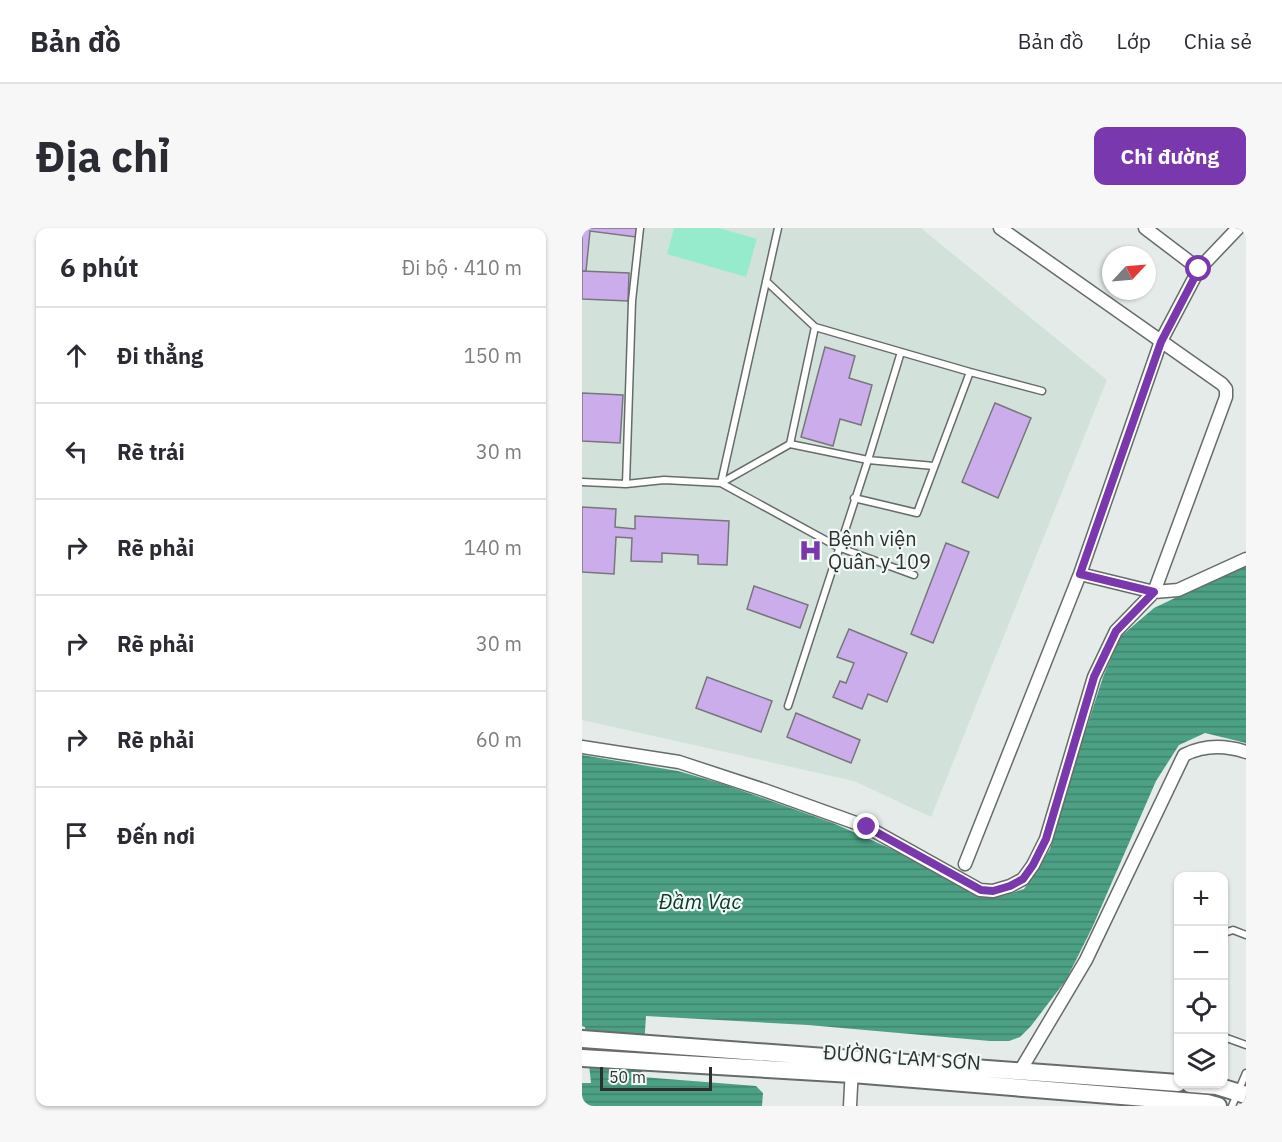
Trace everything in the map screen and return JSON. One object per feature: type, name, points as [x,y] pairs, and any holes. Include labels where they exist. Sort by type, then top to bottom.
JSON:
[{"type":"main road","name":"ĐƯỜNG LAM SƠN","points":[[582,1039],[655,1043],[1218,1106]]},
{"type":"main road","name":"ĐƯỜNG LAM SƠN","points":[[582,1058],[1020,1071],[1174,1083]]},
{"type":"main road","points":[[1221,1088],[1239,1098]]},
{"type":"street","points":[[582,747],[679,762],[764,789],[867,827],[981,890],[993,891],[1023,879],[1046,839],[1094,677],[1116,631],[1154,592],[1226,397],[1226,389],[1000,228]]},
{"type":"street","points":[[1145,228],[1199,269]]},
{"type":"street","points":[[965,864],[1080,574],[1161,342],[1199,269],[1238,228]]},
{"type":"street","points":[[1080,574],[1154,592],[1178,590],[1246,560]]},
{"type":"street","points":[[1020,1071],[1086,960],[1184,755],[1199,747],[1233,747],[1246,752]]},
{"type":"street","points":[[850,1106],[852,1066]]},
{"type":"lane","points":[[626,484],[632,301],[640,228]]},
{"type":"lane","points":[[722,483],[778,228]]},
{"type":"lane","points":[[766,281],[815,327],[1042,391]]},
{"type":"lane","points":[[790,444],[815,327]]},
{"type":"lane","points":[[788,706],[901,352]]},
{"type":"lane","points":[[854,498],[917,513],[970,372]]},
{"type":"lane","points":[[722,483],[790,444],[868,460],[934,466]]},
{"type":"lane","points":[[582,482],[626,484],[664,480],[722,483],[838,548],[914,575]]},
{"type":"lane","points":[[1228,932],[1233,930],[1246,935]]},
{"type":"lane","points":[[1228,1038],[1246,1045]]},
{"type":"lane","points":[[1239,1098],[1246,1073]]},
{"type":"shaded area","name":"Bệnh viện Quân y 109","points":[[582,228],[921,228],[1107,380],[931,817],[854,781],[582,720]]},
{"type":"shaded area","points":[[674,228],[719,228],[757,239],[746,277],[667,254]]},
{"type":"water","name":"Đầm Vạc","points":[[1246,564],[1246,743],[1205,733],[1179,745],[1156,781],[1092,928],[1066,980],[1020,1037],[1009,1041],[990,1041],[808,1025],[646,1016],[642,1077],[756,1086],[763,1093],[762,1106],[582,1106],[582,1083],[591,1083],[585,1027],[582,1026],[582,755],[678,771],[723,784],[833,823],[987,896],[1002,896],[1024,889],[1050,849],[1103,677],[1120,637],[1154,608]]},
{"type":"building","points":[[582,228],[637,228],[636,237],[590,231],[586,271],[582,271]]},
{"type":"building","points":[[582,271],[629,273],[628,301],[582,299]]},
{"type":"building","points":[[825,347],[855,356],[849,378],[872,385],[861,425],[840,419],[833,446],[801,437]]},
{"type":"building","points":[[582,393],[623,395],[620,443],[582,441]]},
{"type":"building","points":[[995,403],[1031,418],[998,498],[962,482]]},
{"type":"building","points":[[582,507],[616,509],[615,527],[635,529],[635,516],[729,521],[727,565],[698,564],[698,555],[662,553],[662,562],[631,561],[632,538],[616,537],[614,574],[582,572]]},
{"type":"building","points":[[946,543],[969,552],[933,643],[911,634]]},
{"type":"building","points":[[754,586],[808,605],[800,628],[747,609]]},
{"type":"building","points":[[849,629],[907,653],[887,702],[868,694],[862,709],[833,697],[840,681],[846,683],[854,663],[837,657]]},
{"type":"building","points":[[707,677],[772,701],[761,732],[696,708]]},
{"type":"building","points":[[796,713],[860,740],[851,763],[787,737]]},
{"type":"place","name":"Bệnh viện Quân y 109","points":[[810,550]]},
{"type":"route","points":[[867,827],[981,890],[993,891],[1010,886],[1023,879],[1033,865],[1046,839],[1094,677],[1116,631],[1154,592],[1080,574],[1161,342],[1199,269]]}]
